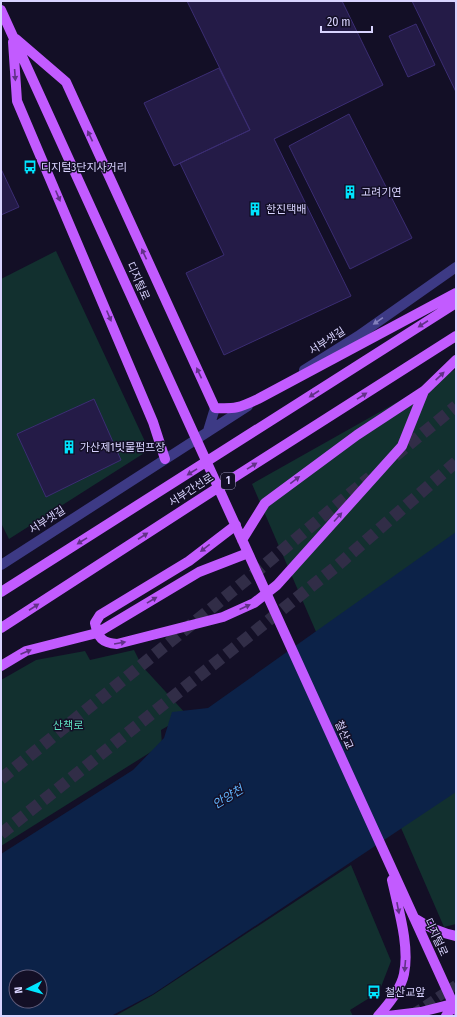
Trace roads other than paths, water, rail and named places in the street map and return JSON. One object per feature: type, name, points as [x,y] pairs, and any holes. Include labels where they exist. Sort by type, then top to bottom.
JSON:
[{"type":"main road","name":"디지털로","points":[[1,10],[253,562]]},
{"type":"main road","points":[[13,36],[66,82],[215,408],[232,409],[258,400],[456,293]]},
{"type":"main road","points":[[13,36],[17,101],[153,422],[165,459]]},
{"type":"main road","name":"서부간선로","points":[[1,592],[197,469],[456,303]]},
{"type":"main road","name":"서부간선로","points":[[1,628],[214,489],[456,336]]},
{"type":"main road","points":[[242,540],[265,503],[357,434],[424,391],[456,360]]},
{"type":"main road","points":[[236,525],[189,561],[100,615],[95,623],[97,633],[108,643],[117,644],[223,616],[254,603],[277,585],[402,446],[424,391]]},
{"type":"main road","points":[[1,666],[26,651],[97,633],[199,572],[248,553]]},
{"type":"main road","name":"철산교","points":[[253,562],[414,918]]},
{"type":"main road","points":[[378,1016],[401,984],[404,975],[405,957],[402,927],[389,862]]},
{"type":"main road","name":"디지털로","points":[[414,918],[455,1004]]},
{"type":"main road","points":[[414,918],[432,929],[456,936]]},
{"type":"main road","points":[[388,1016],[421,1012],[455,1004]]},
{"type":"main road","points":[[446,1016],[455,1004]]},
{"type":"street","name":"서부샛길","points":[[1,565],[358,336],[456,267]]},
{"type":"street","points":[[208,431],[215,408]]},
{"type":"water","name":"안양천","points":[[456,532],[456,792],[153,994],[111,1016],[1,1016],[1,854],[133,770],[164,738],[172,712],[208,708]]},
{"type":"tunnel","points":[[395,456],[456,406]]},
{"type":"tunnel","points":[[1,834],[338,565],[456,462]]},
{"type":"tunnel","points":[[1,779],[261,568],[370,477]]},
{"type":"tunnel","points":[[413,1014],[456,985]]},
{"type":"place","name":"디지털3단지사거리","points":[[30,167]]},
{"type":"place","name":"고려기연","points":[[350,192]]},
{"type":"place","name":"한진택배","points":[[255,209]]},
{"type":"place","name":"가산제1빗물펌프장","points":[[69,447]]},
{"type":"place","name":"철산교앞","points":[[374,992]]},
{"type":"park label","name":"산책로","points":[[68,725]]}]
